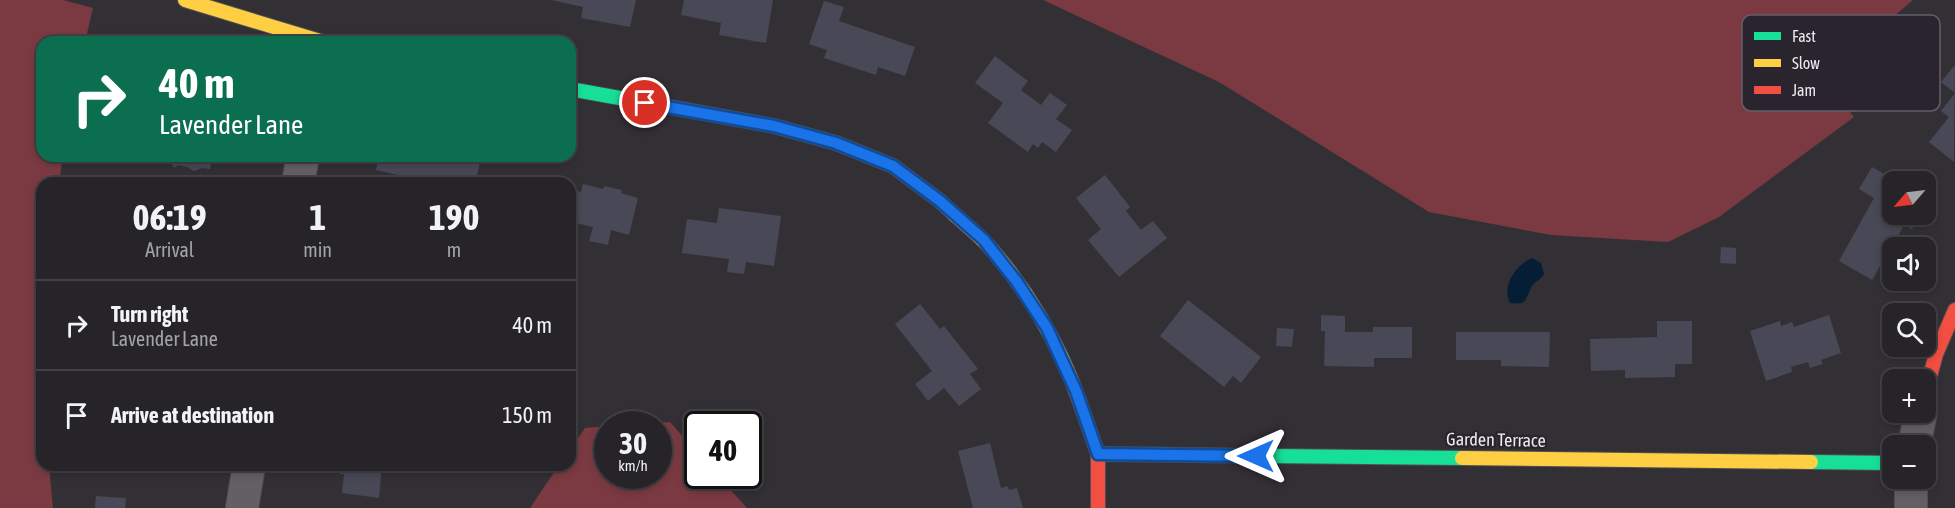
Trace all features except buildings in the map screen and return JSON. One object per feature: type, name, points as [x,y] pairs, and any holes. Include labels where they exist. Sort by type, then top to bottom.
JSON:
[{"type":"street","points":[[185,0],[302,36]]},
{"type":"street","points":[[576,90],[774,126],[836,143],[893,166],[940,201],[984,240],[1017,282],[1047,328],[1076,391],[1098,454],[1098,508]]},
{"type":"street","points":[[299,177],[302,162]]},
{"type":"street","points":[[1932,369],[1955,310]]},
{"type":"street","name":"Garden Terrace","points":[[1098,454],[1882,463]]},
{"type":"street","points":[[242,508],[248,471]]},
{"type":"street","points":[[1911,489],[1911,508]]},
{"type":"shaded area","points":[[0,0],[63,0],[93,8],[86,36],[36,36],[36,162],[62,162],[60,177],[36,177],[36,471],[50,471],[53,508],[0,508]]},
{"type":"shaded area","points":[[1043,0],[1913,0],[1895,15],[1742,15],[1742,111],[1849,111],[1854,117],[1719,217],[1668,242],[1551,235],[1429,212],[1219,82]]},
{"type":"shaded area","points":[[672,424],[684,438],[684,489],[730,489],[747,508],[530,508],[555,471],[576,471],[576,441],[585,428],[594,427],[594,489],[672,489]]},
{"type":"water","points":[[1532,258],[1541,263],[1544,274],[1532,286],[1525,301],[1510,303],[1507,290],[1509,283],[1516,271]]},
{"type":"traffic: fast","points":[[576,90],[774,126],[836,143],[893,166],[954,214]]},
{"type":"traffic: fast","points":[[1098,454],[1462,458]]},
{"type":"traffic: fast","points":[[1811,462],[1882,463]]},
{"type":"traffic: slow","points":[[185,0],[303,36]]},
{"type":"traffic: slow","points":[[954,214],[1000,259],[1027,297],[1062,358],[1079,400]]},
{"type":"traffic: slow","points":[[1462,458],[1811,462]]},
{"type":"traffic: jam","points":[[1932,369],[1955,310]]},
{"type":"traffic: jam","points":[[1079,400],[1098,454],[1098,508]]},
{"type":"route","points":[[645,103],[774,126],[836,143],[893,166],[940,201],[984,240],[1017,282],[1047,328],[1076,391],[1098,454],[1256,456]]}]
